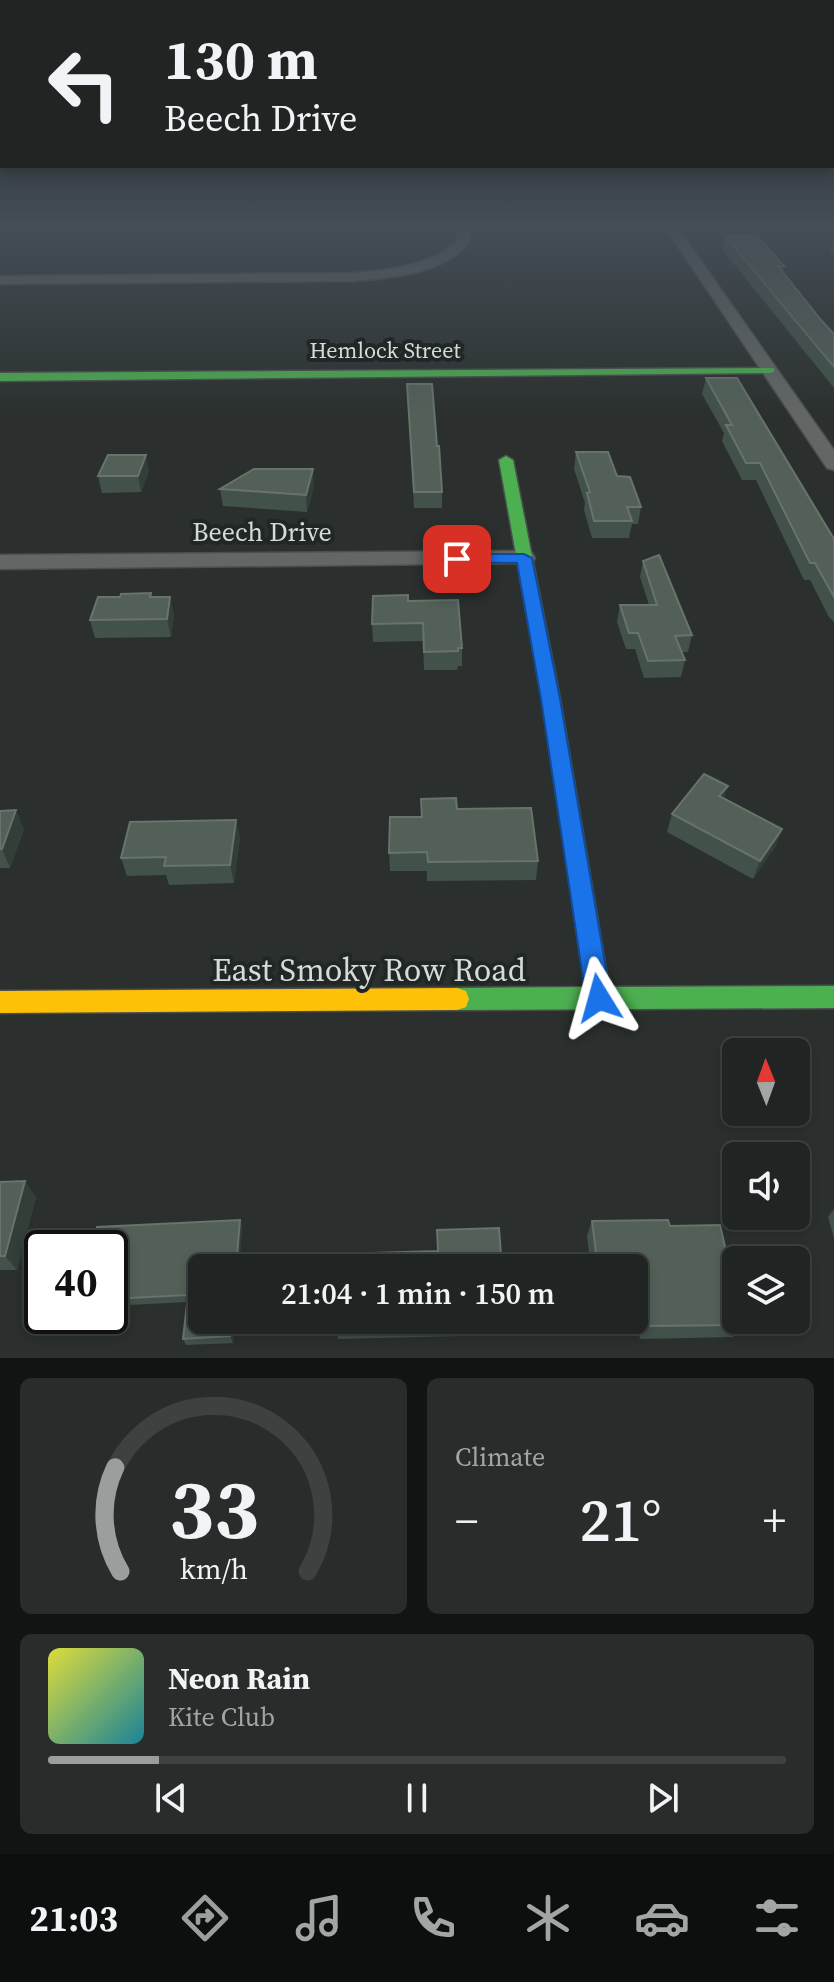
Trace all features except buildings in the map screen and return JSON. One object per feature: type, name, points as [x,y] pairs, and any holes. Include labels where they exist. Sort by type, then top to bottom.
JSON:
[{"type":"street","points":[[715,290],[834,464]]},
{"type":"street","name":"Hemlock Street","points":[[0,377],[770,370]]},
{"type":"street","points":[[506,460],[551,699],[599,998]]},
{"type":"street","name":"Beech Drive","points":[[0,562],[524,558]]},
{"type":"street","name":"East Smoky Row Road","points":[[0,1002],[834,997]]},
{"type":"traffic: fast","points":[[0,377],[770,370]]},
{"type":"traffic: fast","points":[[506,460],[551,699],[599,998]]},
{"type":"traffic: fast","points":[[457,999],[834,997]]},
{"type":"traffic: slow","points":[[0,1002],[457,999]]},
{"type":"route","points":[[457,559],[524,558],[551,699],[599,998]]}]
